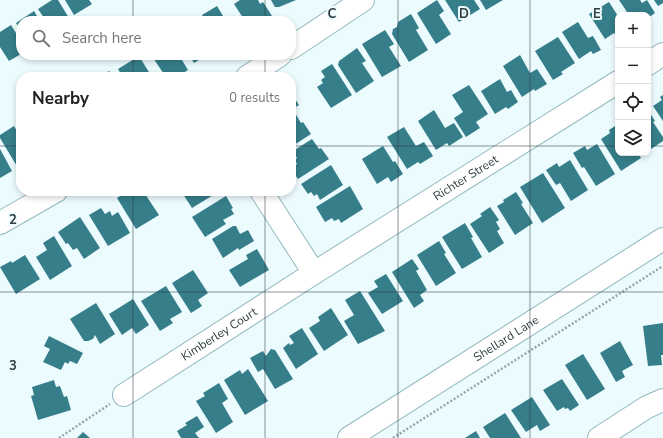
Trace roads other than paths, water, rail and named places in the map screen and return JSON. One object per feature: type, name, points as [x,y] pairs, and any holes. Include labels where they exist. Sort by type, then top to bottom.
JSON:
[{"type":"street","points":[[296,45],[363,0]]},
{"type":"street","points":[[651,62],[663,54]]},
{"type":"street","points":[[254,72],[272,60]]},
{"type":"street","name":"Richter Street","points":[[314,273],[615,84]]},
{"type":"street","points":[[0,223],[47,196]]},
{"type":"street","points":[[264,196],[314,273]]},
{"type":"street","name":"Shellard Lane","points":[[349,438],[663,239]]},
{"type":"street","name":"Kimberley Court","points":[[124,395],[314,273]]},
{"type":"street","points":[[599,438],[647,407],[663,400]]}]
